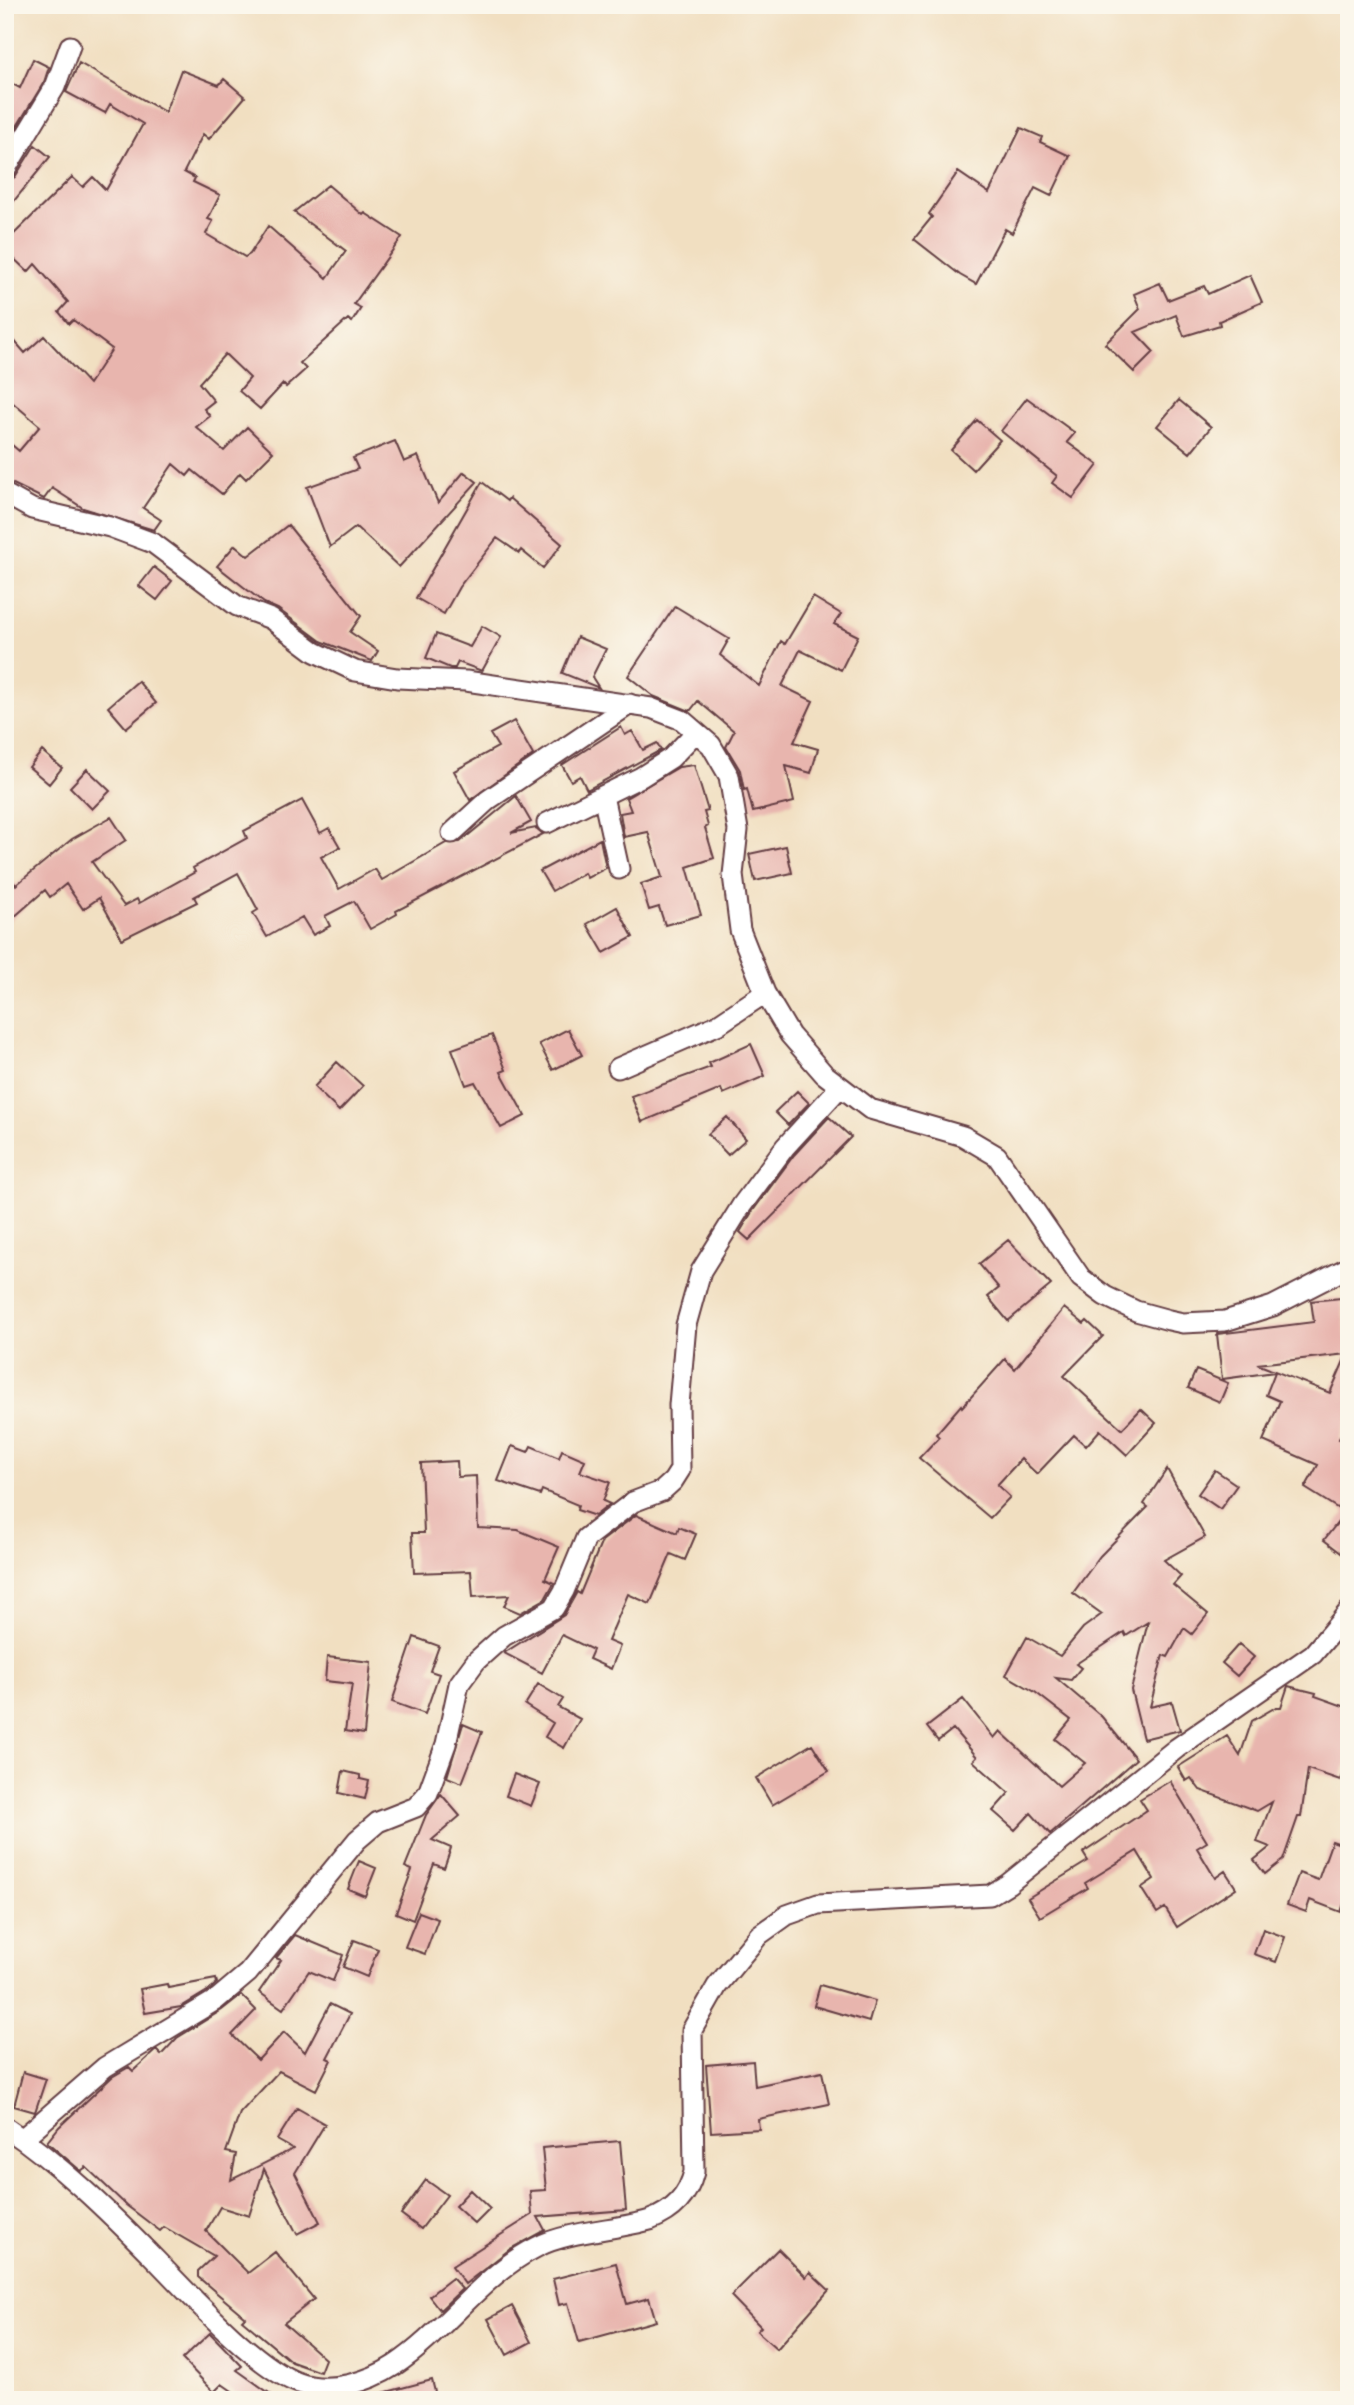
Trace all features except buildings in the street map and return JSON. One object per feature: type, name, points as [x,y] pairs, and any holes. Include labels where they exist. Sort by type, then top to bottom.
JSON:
[{"type":"street","points":[[5,170],[55,87],[71,46]]},
{"type":"street","points":[[5,494],[32,509],[110,527],[153,544],[237,606],[271,619],[316,652],[355,671],[397,678],[466,681],[630,704],[667,713],[696,732],[722,760],[733,792],[738,830],[733,875],[739,922],[765,993],[790,1035],[839,1088],[870,1108],[963,1136],[997,1156],[1081,1278],[1105,1296],[1152,1316],[1183,1323],[1225,1321],[1273,1306],[1349,1267]]},
{"type":"street","points":[[452,833],[488,800],[630,704]]},
{"type":"street","points":[[547,823],[671,758],[696,732]]},
{"type":"street","points":[[603,796],[620,869]]},
{"type":"street","points":[[618,1068],[716,1025],[765,993]]},
{"type":"street","points":[[22,2139],[104,2067],[216,2000],[240,1980],[356,1840],[378,1822],[416,1807],[428,1793],[438,1773],[464,1675],[505,1636],[554,1608],[586,1538],[633,1502],[662,1491],[673,1482],[680,1470],[679,1405],[686,1325],[701,1271],[742,1205],[778,1156],[839,1088]]},
{"type":"street","points":[[5,2127],[106,2210],[204,2309],[276,2373],[300,2384],[324,2387],[345,2386],[372,2376],[395,2365],[468,2299],[537,2246],[650,2220],[666,2214],[680,2201],[690,2188],[694,2172],[692,2030],[717,1986],[759,1936],[787,1915],[818,1904],[990,1895],[1008,1884],[1177,1748],[1313,1654],[1349,1611]]}]
